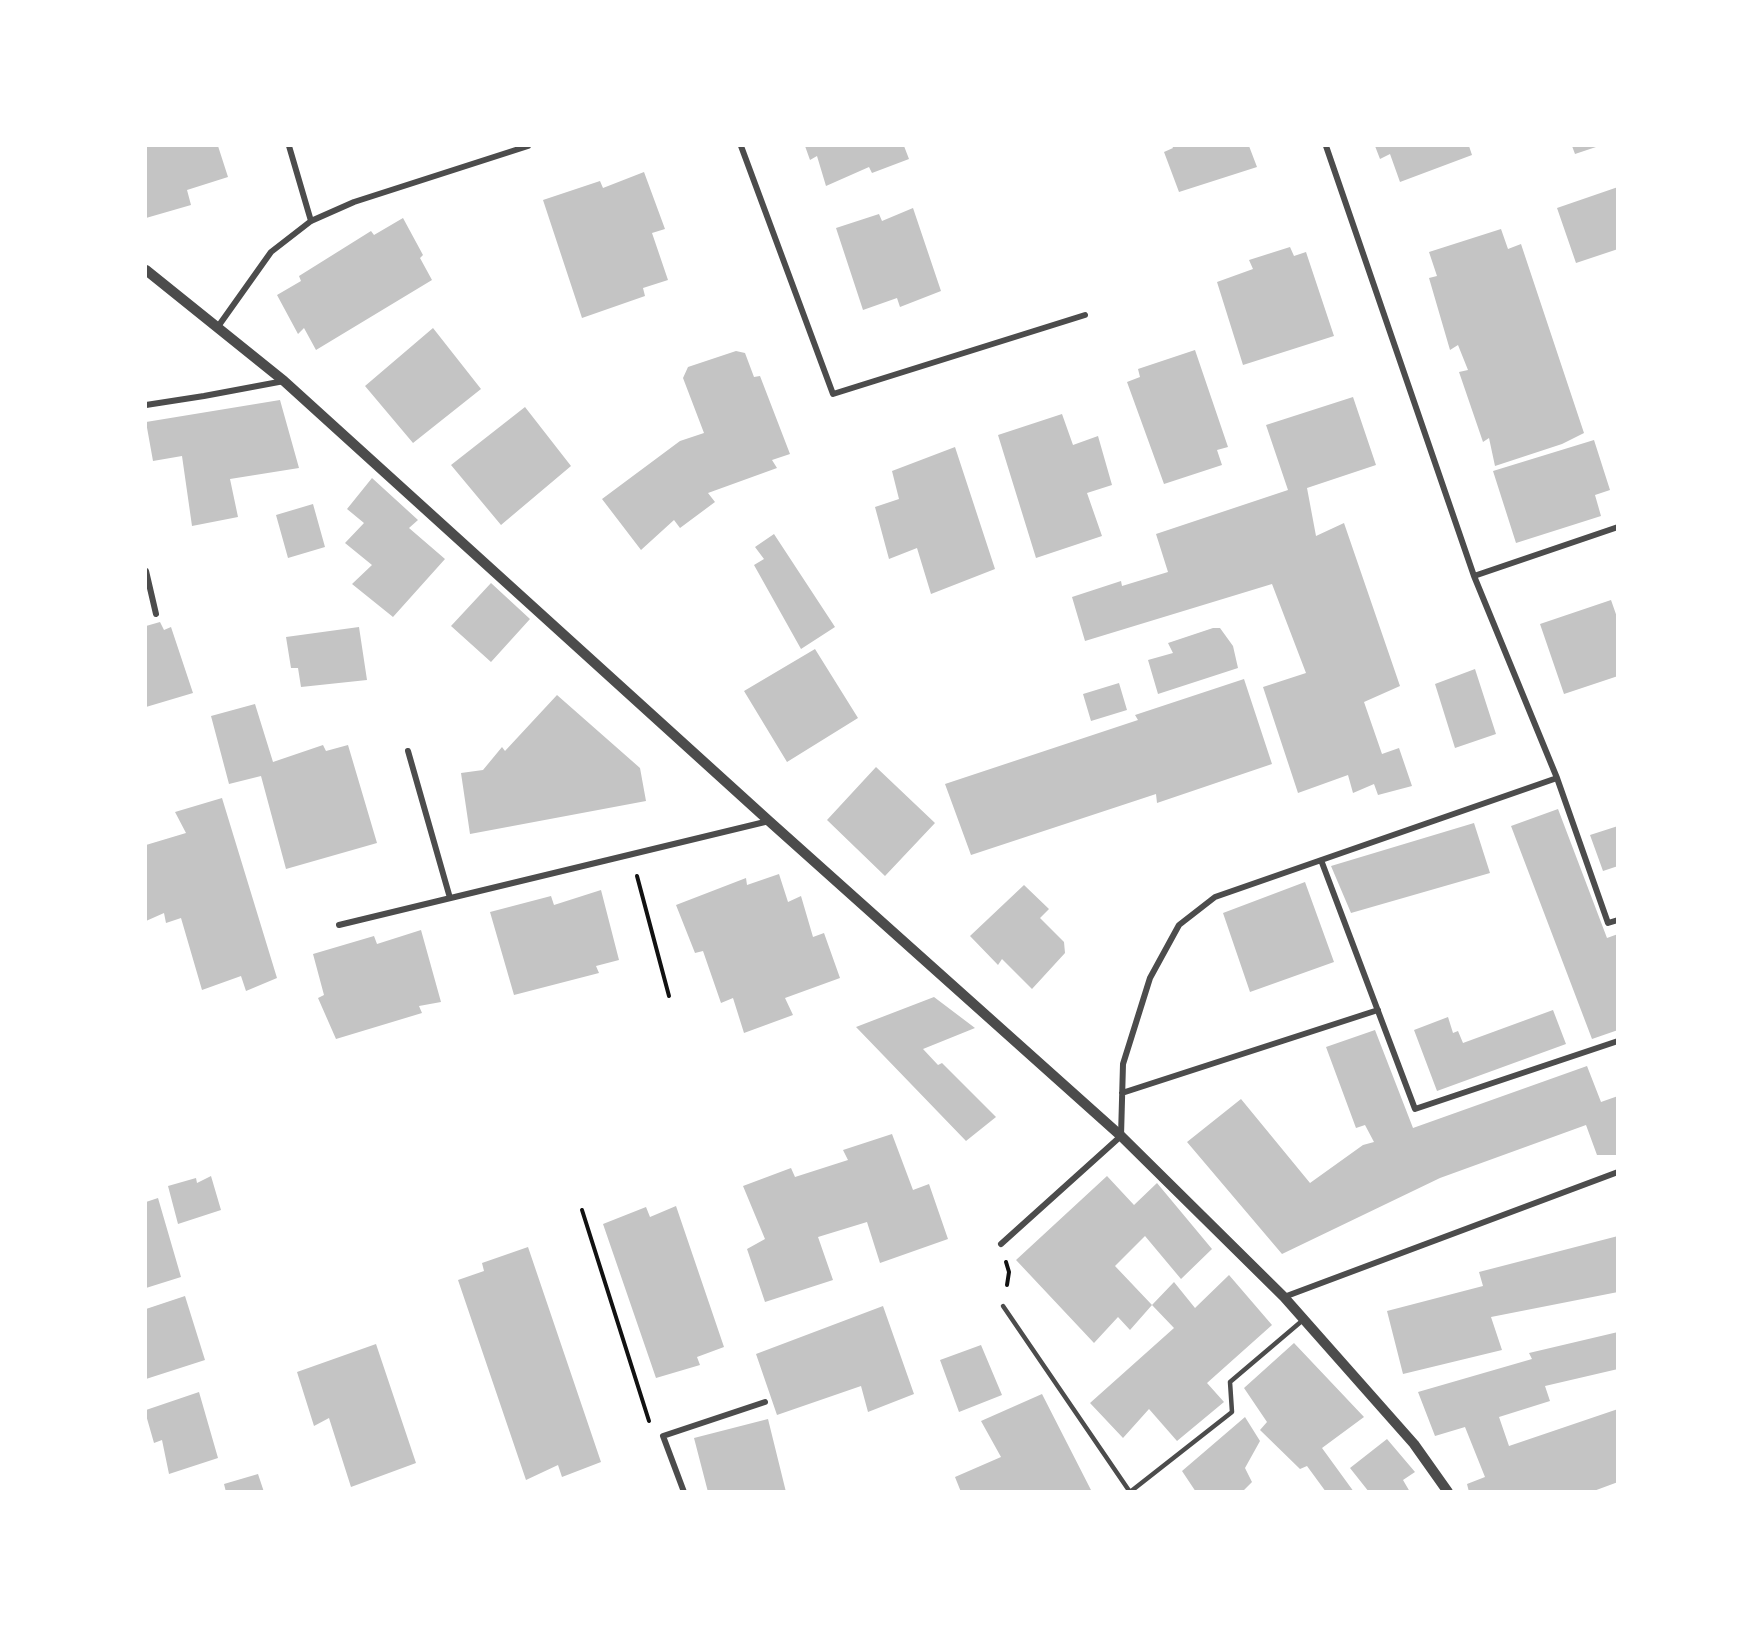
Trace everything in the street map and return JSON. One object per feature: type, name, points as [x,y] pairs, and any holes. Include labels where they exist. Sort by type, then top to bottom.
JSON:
[{"type":"street","points":[[289,146],[311,220]]},
{"type":"street","points":[[216,328],[271,252],[311,220],[354,202],[528,146]]},
{"type":"street","points":[[741,146],[833,394],[1085,315]]},
{"type":"street","points":[[1326,146],[1474,576],[1557,778],[1608,923],[1617,920]]},
{"type":"street","points":[[146,270],[284,381],[769,821],[1121,1136],[1284,1297],[1414,1444],[1448,1491]]},
{"type":"street","points":[[146,405],[284,381]]},
{"type":"street","points":[[1474,576],[1617,527]]},
{"type":"street","points":[[146,571],[156,614]]},
{"type":"street","points":[[408,751],[450,898]]},
{"type":"street","points":[[1001,1244],[1121,1136],[1123,1064],[1150,978],[1179,924],[1215,897],[1557,778]]},
{"type":"street","points":[[339,924],[769,821]]},
{"type":"street","points":[[1321,860],[1415,1109],[1617,1041]]},
{"type":"street","points":[[1122,1093],[1378,1010]]},
{"type":"street","points":[[1284,1297],[1617,1172]]},
{"type":"street","points":[[684,1491],[663,1436],[765,1402]]},
{"type":"lane","points":[[1003,1306],[1130,1491],[1232,1412],[1230,1382],[1304,1320]]},
{"type":"path","points":[[631,855],[669,996]]},
{"type":"path","points":[[582,1209],[651,1427],[663,1436]]},
{"type":"path","points":[[1001,1244],[1008,1272],[1003,1306]]},
{"type":"building","points":[[146,146],[218,146],[228,177],[187,190],[191,205],[146,218]]},
{"type":"building","points":[[805,146],[904,146],[909,159],[872,173],[869,167],[826,186],[817,156],[810,160]]},
{"type":"building","points":[[1172,146],[1249,146],[1257,167],[1179,192],[1164,152],[1173,148]]},
{"type":"building","points":[[1375,146],[1469,146],[1472,155],[1400,182],[1390,154],[1380,159]]},
{"type":"building","points":[[1572,146],[1599,146],[1575,154]]},
{"type":"building","points":[[644,172],[665,229],[652,233],[668,280],[643,288],[645,296],[582,318],[543,200],[600,181],[603,188]]},
{"type":"building","points":[[1618,187],[1618,249],[1576,263],[1557,208]]},
{"type":"building","points":[[913,208],[941,291],[900,307],[897,298],[863,310],[836,228],[879,214],[882,221]]},
{"type":"building","points":[[403,218],[423,255],[420,258],[432,280],[316,350],[304,328],[298,334],[277,295],[301,281],[299,276],[371,231],[374,235]]},
{"type":"building","points":[[1501,229],[1508,249],[1521,244],[1584,433],[1562,444],[1495,466],[1489,438],[1483,442],[1459,372],[1468,370],[1458,345],[1450,350],[1429,278],[1437,276],[1429,252]]},
{"type":"building","points":[[1290,247],[1294,256],[1306,252],[1334,336],[1243,365],[1217,282],[1253,269],[1249,260]]},
{"type":"building","points":[[433,328],[481,389],[413,443],[365,386]]},
{"type":"building","points":[[1195,350],[1228,447],[1217,450],[1222,465],[1164,484],[1127,382],[1140,377],[1138,369]]},
{"type":"building","points":[[736,351],[745,353],[754,377],[760,376],[790,454],[772,460],[777,468],[708,493],[715,502],[680,528],[674,520],[641,550],[602,499],[680,441],[704,433],[683,378],[688,367]]},
{"type":"building","points":[[1353,397],[1376,465],[1307,488],[1316,536],[1344,523],[1400,686],[1364,702],[1382,754],[1399,748],[1412,786],[1378,795],[1374,784],[1353,793],[1348,775],[1298,793],[1263,687],[1306,673],[1272,584],[1085,641],[1072,597],[1121,581],[1122,586],[1168,572],[1156,534],[1288,490],[1266,425]]},
{"type":"building","points":[[280,400],[299,468],[230,479],[238,517],[192,526],[182,456],[153,461],[146,422]]},
{"type":"building","points":[[525,407],[571,466],[501,525],[451,465]]},
{"type":"building","points":[[1062,414],[1073,445],[1098,436],[1112,485],[1087,493],[1102,536],[1036,558],[998,435]]},
{"type":"building","points":[[1594,440],[1610,490],[1595,495],[1601,516],[1516,543],[1493,471]]},
{"type":"building","points":[[955,447],[995,569],[931,594],[917,548],[889,559],[875,507],[899,499],[892,471]]},
{"type":"building","points":[[372,478],[418,520],[409,528],[445,559],[393,617],[352,584],[372,565],[345,543],[364,523],[347,509]]},
{"type":"building","points":[[313,504],[325,547],[288,558],[276,515]]},
{"type":"building","points":[[774,534],[835,627],[801,649],[754,565],[764,559],[755,547]]},
{"type":"building","points":[[491,583],[530,619],[491,662],[451,626]]},
{"type":"building","points":[[1611,600],[1618,620],[1618,676],[1564,694],[1540,624]]},
{"type":"building","points":[[160,622],[164,630],[171,627],[193,693],[146,707],[146,626]]},
{"type":"building","points":[[359,627],[367,680],[301,687],[298,668],[291,668],[286,637]]},
{"type":"building","points":[[1213,628],[1220,628],[1233,646],[1238,668],[1158,694],[1148,660],[1173,653],[1168,643]]},
{"type":"building","points":[[815,649],[858,718],[787,762],[744,691]]},
{"type":"building","points":[[1475,669],[1496,734],[1455,748],[1435,684]]},
{"type":"building","points":[[1244,679],[1272,764],[1157,803],[1156,794],[971,855],[945,784],[1138,720],[1135,715]]},
{"type":"building","points":[[1119,683],[1127,710],[1091,721],[1083,694]]},
{"type":"building","points":[[557,695],[640,768],[646,801],[470,834],[461,773],[483,770],[502,747],[505,751]]},
{"type":"building","points":[[255,704],[273,762],[323,745],[326,751],[348,745],[377,843],[286,869],[261,776],[229,784],[211,716]]},
{"type":"building","points":[[876,767],[935,823],[885,876],[827,820]]},
{"type":"building","points":[[222,798],[277,978],[246,991],[241,976],[202,990],[181,918],[166,923],[164,913],[146,921],[146,845],[186,833],[175,812]]},
{"type":"building","points":[[1558,809],[1607,938],[1618,934],[1618,1030],[1592,1039],[1511,826]]},
{"type":"building","points":[[1474,823],[1490,873],[1351,913],[1331,866]]},
{"type":"building","points":[[1618,826],[1618,866],[1603,871],[1590,835]]},
{"type":"building","points":[[779,874],[788,902],[801,896],[813,937],[824,933],[840,978],[785,998],[793,1015],[744,1033],[733,998],[721,1003],[703,951],[695,953],[676,905],[746,878],[747,885]]},
{"type":"building","points":[[1305,882],[1334,962],[1250,992],[1223,913]]},
{"type":"building","points":[[1024,885],[1049,909],[1040,918],[1064,942],[1065,953],[1032,989],[1002,959],[998,965],[970,936]]},
{"type":"building","points":[[601,890],[619,960],[596,966],[599,973],[514,995],[490,912],[551,896],[554,905]]},
{"type":"building","points":[[421,930],[441,1002],[419,1006],[422,1013],[336,1039],[318,998],[324,995],[313,954],[374,936],[377,944]]},
{"type":"building","points":[[934,997],[975,1028],[923,1049],[938,1065],[942,1063],[996,1117],[966,1141],[856,1027]]},
{"type":"building","points":[[1553,1010],[1566,1044],[1437,1091],[1414,1030],[1448,1017],[1453,1033],[1458,1031],[1463,1043]]},
{"type":"building","points":[[1375,1030],[1413,1128],[1587,1066],[1601,1102],[1618,1096],[1618,1155],[1597,1155],[1586,1125],[1440,1178],[1282,1254],[1187,1142],[1241,1099],[1310,1183],[1363,1145],[1374,1142],[1365,1125],[1356,1128],[1326,1047]]},
{"type":"building","points":[[892,1134],[913,1190],[929,1184],[948,1239],[880,1263],[867,1222],[818,1237],[833,1280],[765,1302],[747,1249],[765,1239],[743,1186],[791,1168],[795,1177],[848,1160],[843,1150]]},
{"type":"building","points":[[211,1176],[221,1210],[178,1224],[168,1186],[196,1178],[197,1183]]},
{"type":"building","points":[[1107,1176],[1134,1205],[1157,1183],[1212,1249],[1181,1279],[1145,1236],[1115,1266],[1152,1305],[1130,1330],[1118,1317],[1094,1343],[1016,1260]]},
{"type":"building","points":[[158,1198],[181,1277],[146,1288],[146,1202]]},
{"type":"building","points":[[676,1206],[724,1347],[697,1357],[700,1365],[656,1378],[603,1224],[646,1207],[650,1217]]},
{"type":"building","points":[[1618,1236],[1618,1292],[1491,1317],[1502,1350],[1403,1374],[1387,1311],[1483,1286],[1479,1272]]},
{"type":"building","points":[[528,1247],[601,1462],[562,1477],[558,1465],[526,1480],[458,1280],[484,1271],[482,1263]]},
{"type":"building","points":[[1229,1275],[1272,1325],[1207,1383],[1224,1402],[1177,1441],[1149,1409],[1123,1438],[1090,1403],[1174,1328],[1152,1305],[1174,1282],[1195,1308]]},
{"type":"building","points":[[185,1296],[205,1360],[146,1379],[146,1309]]},
{"type":"building","points":[[883,1306],[914,1394],[868,1412],[861,1386],[777,1415],[756,1354]]},
{"type":"building","points":[[1618,1332],[1618,1369],[1545,1386],[1550,1401],[1499,1417],[1509,1446],[1618,1409],[1618,1482],[1591,1492],[1469,1492],[1467,1484],[1485,1477],[1465,1427],[1435,1436],[1418,1392],[1532,1359],[1529,1353]]},
{"type":"building","points":[[1294,1343],[1364,1417],[1322,1448],[1354,1492],[1326,1492],[1307,1466],[1300,1469],[1260,1430],[1267,1422],[1244,1388]]},
{"type":"building","points":[[376,1344],[416,1463],[351,1487],[329,1418],[314,1426],[297,1372]]},
{"type":"building","points":[[981,1345],[1002,1395],[959,1412],[940,1360]]},
{"type":"building","points":[[199,1392],[218,1458],[169,1474],[162,1440],[154,1443],[146,1410]]},
{"type":"building","points":[[1042,1394],[1092,1492],[961,1492],[955,1477],[1001,1457],[981,1421]]},
{"type":"building","points":[[1245,1417],[1260,1441],[1245,1468],[1252,1482],[1242,1492],[1196,1492],[1182,1471]]},
{"type":"building","points":[[768,1419],[786,1492],[708,1492],[694,1438]]},
{"type":"building","points":[[1387,1439],[1415,1472],[1403,1480],[1410,1492],[1369,1492],[1350,1468]]},
{"type":"building","points":[[258,1474],[264,1492],[226,1492],[224,1484]]}]
